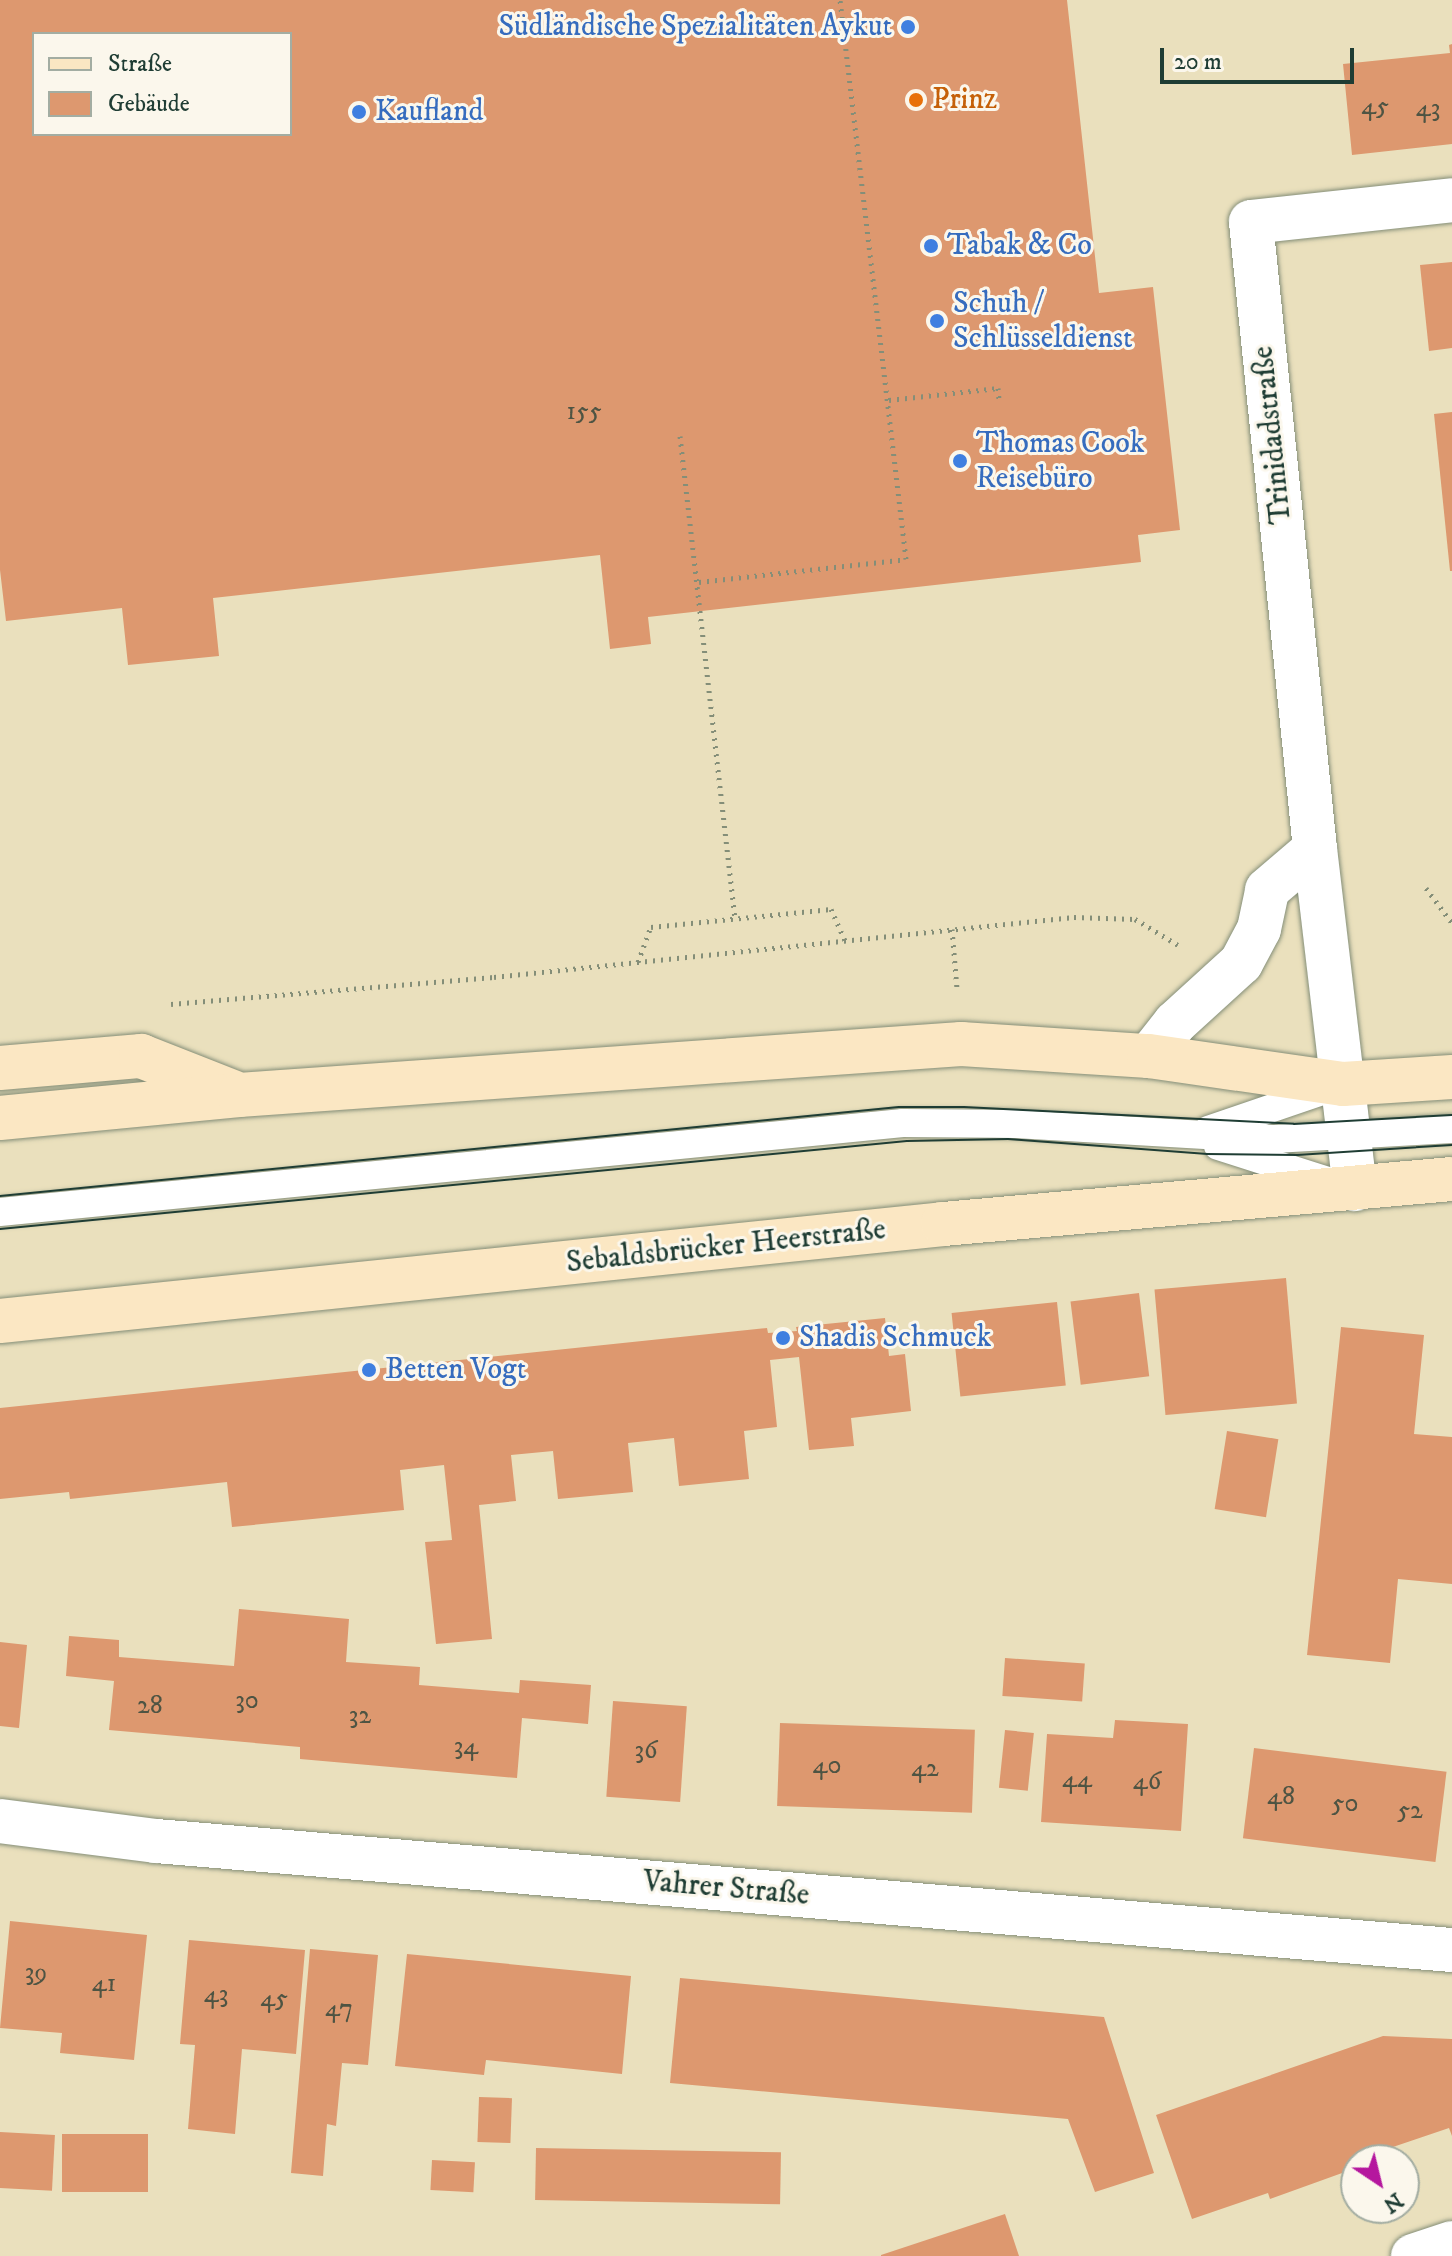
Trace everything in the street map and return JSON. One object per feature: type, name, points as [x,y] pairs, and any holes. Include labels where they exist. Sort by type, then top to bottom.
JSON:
[{"type":"main road","points":[[0,1118],[239,1095],[961,1044],[1149,1056],[1343,1084],[1452,1077]]},
{"type":"main road","points":[[0,1068],[141,1056],[239,1095]]},
{"type":"main road","name":"Sebaldsbrücker Heerstraße","points":[[0,1321],[943,1224],[1452,1179]]},
{"type":"street","name":"Trinidadstraße","points":[[1355,1189],[1315,849],[1251,222],[1452,200]]},
{"type":"street","points":[[1149,1056],[1175,1023],[1241,963],[1259,929],[1267,890],[1315,849]]},
{"type":"street","name":"Vahrer Straße","points":[[0,1821],[156,1841],[1452,1950]]},
{"type":"street","points":[[1413,2256],[1452,2243]]},
{"type":"lane","points":[[1191,1136],[1343,1084]]},
{"type":"lane","points":[[0,1212],[903,1123],[1015,1124],[1191,1136],[1349,1137],[1452,1129]]},
{"type":"lane","points":[[1191,1136],[1355,1189]]},
{"type":"path","points":[[699,582],[906,559],[840,0]]},
{"type":"path","points":[[889,400],[998,388],[999,399]]},
{"type":"path","points":[[680,436],[735,919]]},
{"type":"path","points":[[1426,888],[1452,923]]},
{"type":"path","points":[[638,962],[651,927],[831,909],[845,941]]},
{"type":"path","points":[[159,1005],[638,962],[1074,917],[1135,919],[1228,974]]},
{"type":"building","points":[[0,0],[1067,0],[1099,293],[1153,287],[1180,530],[1138,535],[1141,562],[648,617],[651,644],[610,649],[600,555],[213,598],[219,656],[128,665],[122,608],[6,621],[0,570]]},
{"type":"building","points":[[1452,44],[1452,144],[1352,155],[1343,64],[1450,53],[1449,45]]},
{"type":"building","points":[[1452,262],[1452,348],[1429,351],[1420,265]]},
{"type":"building","points":[[1452,412],[1452,571],[1450,571],[1434,414]]},
{"type":"building","points":[[1286,1278],[1297,1404],[1165,1415],[1155,1290]]},
{"type":"building","points":[[1139,1293],[1149,1376],[1081,1385],[1071,1301]]},
{"type":"building","points":[[1057,1302],[1066,1386],[960,1397],[952,1313]]},
{"type":"building","points":[[885,1318],[889,1356],[905,1354],[911,1411],[851,1418],[854,1446],[809,1450],[799,1357],[770,1360],[777,1427],[744,1431],[749,1479],[679,1486],[674,1438],[628,1443],[633,1492],[558,1499],[553,1451],[511,1455],[516,1501],[479,1505],[492,1639],[436,1644],[425,1542],[452,1540],[444,1465],[400,1470],[404,1510],[232,1527],[227,1482],[70,1499],[69,1492],[0,1499],[0,1408],[767,1328],[768,1333],[797,1331],[796,1327]]},
{"type":"building","points":[[1341,1327],[1424,1335],[1414,1434],[1452,1437],[1452,1584],[1398,1579],[1390,1663],[1307,1655]]},
{"type":"building","points":[[1227,1431],[1278,1439],[1266,1517],[1215,1509]]},
{"type":"building","points":[[239,1609],[349,1619],[346,1662],[420,1667],[419,1685],[519,1693],[520,1680],[591,1685],[588,1724],[522,1718],[517,1778],[300,1759],[300,1747],[109,1730],[114,1681],[66,1676],[69,1636],[119,1640],[119,1657],[234,1666]]},
{"type":"building","points":[[0,1642],[27,1645],[19,1728],[0,1726]]},
{"type":"building","points":[[1005,1658],[1085,1664],[1082,1701],[1002,1696]]},
{"type":"building","points":[[613,1701],[687,1706],[680,1802],[606,1797]]},
{"type":"building","points":[[1115,1720],[1188,1724],[1181,1831],[1041,1822],[1047,1734],[1113,1738]]},
{"type":"building","points":[[780,1723],[975,1730],[972,1813],[777,1806]]},
{"type":"building","points":[[1005,1730],[1034,1733],[1028,1791],[999,1788]]},
{"type":"building","points":[[1254,1748],[1447,1772],[1435,1862],[1243,1838]]},
{"type":"building","points":[[10,1921],[147,1935],[134,2060],[60,2053],[62,2033],[0,2028]]},
{"type":"building","points":[[189,1940],[305,1950],[296,2054],[242,2049],[235,2134],[188,2129],[195,2045],[180,2044]]},
{"type":"building","points":[[310,1949],[378,1955],[368,2065],[342,2063],[336,2126],[327,2124],[323,2176],[291,2173]]},
{"type":"building","points":[[407,1954],[631,1976],[622,2074],[486,2060],[484,2075],[395,2066]]},
{"type":"building","points":[[680,1978],[1104,2017],[1154,2173],[1095,2192],[1068,2119],[670,2083]]},
{"type":"building","points":[[1383,2036],[1452,2039],[1452,2136],[1449,2128],[1402,2144],[1340,2144],[1340,2174],[1270,2199],[1268,2193],[1192,2219],[1156,2115]]},
{"type":"building","points":[[479,2097],[512,2098],[510,2143],[477,2142]]},
{"type":"building","points":[[0,2132],[55,2135],[52,2191],[0,2188]]},
{"type":"building","points":[[62,2134],[148,2134],[148,2192],[62,2192]]},
{"type":"building","points":[[536,2148],[781,2152],[780,2204],[535,2200]]},
{"type":"building","points":[[432,2160],[475,2162],[473,2192],[430,2190]]},
{"type":"building","points":[[1005,2214],[1019,2256],[881,2256],[881,2255]]},
{"type":"tram line","points":[[0,1196],[899,1107],[964,1107],[1294,1124],[1452,1115]]},
{"type":"tram line","points":[[0,1229],[907,1141],[1008,1139],[1207,1154],[1297,1155],[1452,1145]]},
{"type":"place","name":"Südländische Spezialitäten Aykut","points":[[908,27]]},
{"type":"place","name":"Prinz","points":[[916,100]]},
{"type":"place","name":"Kaufland","points":[[359,112]]},
{"type":"place","name":"Tabak & Co","points":[[931,246]]},
{"type":"place","name":"Schuh / Schlüsseldienst","points":[[937,321]]},
{"type":"place","name":"Thomas Cook Reisebüro","points":[[960,461]]},
{"type":"place","name":"Shadis Schmuck","points":[[783,1338]]},
{"type":"place","name":"Betten Vogt","points":[[369,1370]]}]
